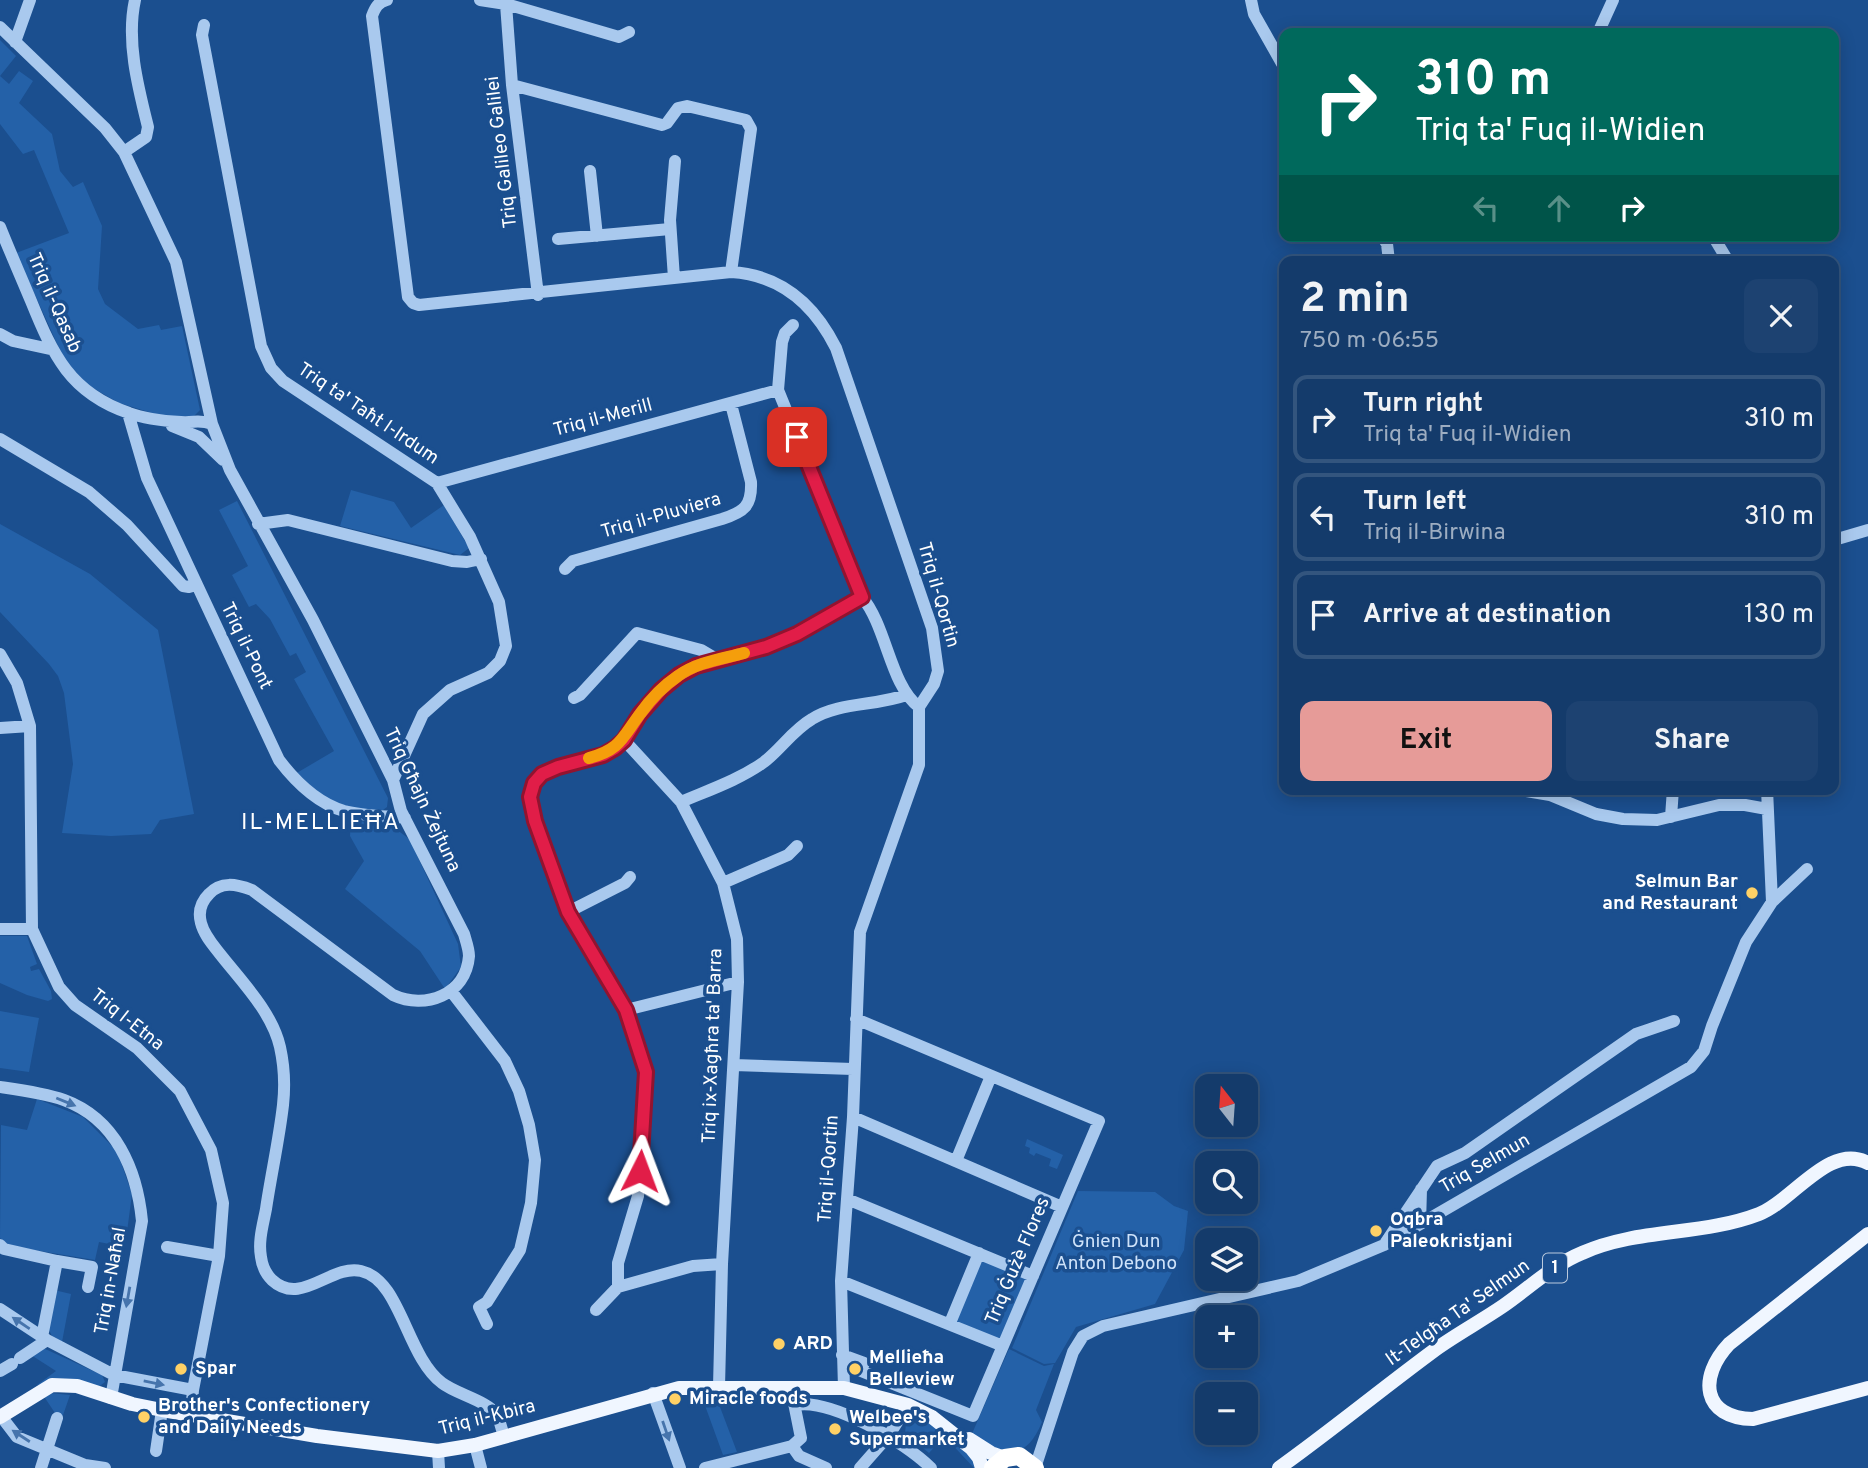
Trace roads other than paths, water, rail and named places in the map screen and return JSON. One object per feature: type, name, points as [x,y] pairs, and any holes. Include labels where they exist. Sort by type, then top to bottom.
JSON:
[{"type":"highway","points":[[1006,1461],[1035,1468]]},
{"type":"main road","name":"It-Telgħa Ta' Selmun","points":[[1279,1468],[1437,1348],[1572,1258],[1593,1248],[1622,1240],[1724,1224],[1758,1215],[1781,1202],[1833,1161],[1854,1159],[1868,1163]]},
{"type":"main road","points":[[1868,1234],[1729,1344],[1714,1363],[1708,1385],[1721,1410],[1739,1419],[1753,1419],[1868,1388]]},
{"type":"main road","name":"Triq il-Kbira","points":[[0,1416],[52,1385],[77,1386],[111,1398],[162,1410],[316,1440],[438,1451],[475,1445],[653,1393],[679,1388],[844,1388],[920,1406],[1006,1461]]},
{"type":"main road","name":"Triq il-Kbira","points":[[908,1405],[932,1417],[964,1442],[979,1458],[982,1468]]},
{"type":"street","points":[[15,42],[30,0]]},
{"type":"street","points":[[124,152],[146,137],[148,127],[135,65],[135,0]]},
{"type":"street","name":"Triq il-Qortin","points":[[387,0],[381,1],[372,16],[408,297],[413,303],[419,305],[538,295],[731,272],[778,283],[793,293],[827,331],[836,348],[932,628],[938,671],[934,684],[919,707],[919,765],[860,932],[853,1117],[841,1281],[844,1388]]},
{"type":"street","points":[[480,0],[506,4],[619,37],[629,32]]},
{"type":"street","points":[[1251,0],[1254,14],[1279,58]]},
{"type":"street","points":[[1600,28],[1613,0]]},
{"type":"street","name":"Triq Galileo Galilei","points":[[506,4],[512,85],[538,295]]},
{"type":"street","name":"Triq ta' Taħt l-Irdum","points":[[204,25],[202,35],[261,346],[266,359],[282,381],[437,483],[470,537],[499,602],[506,646],[500,661],[488,673],[450,690],[423,715],[393,780]]},
{"type":"street","name":"Triq Għajn Żejtuna","points":[[0,27],[105,128],[124,152],[176,262],[214,428],[230,470],[313,620],[393,780],[405,818],[464,934],[469,954],[466,968],[452,991]]},
{"type":"street","points":[[512,85],[662,125],[667,123],[678,108],[687,106],[746,120],[751,129],[731,272]]},
{"type":"street","points":[[674,278],[670,229],[675,161]]},
{"type":"street","points":[[590,171],[597,236]]},
{"type":"street","name":"Triq il-Qasab","points":[[0,227],[50,349],[64,370],[86,391],[128,413],[185,423],[199,419],[214,428]]},
{"type":"street","points":[[558,239],[670,229]]},
{"type":"street","points":[[793,325],[785,332],[782,342],[778,390],[862,597],[880,630],[906,695],[919,707]]},
{"type":"street","points":[[0,334],[13,341],[50,349]]},
{"type":"street","name":"Triq il-Merill","points":[[437,483],[778,390]]},
{"type":"street","name":"Triq il-Pluviera","points":[[565,569],[573,561],[722,519],[743,510],[752,494],[751,482],[731,404]]},
{"type":"street","name":"Triq il-Pont","points":[[128,413],[147,478],[279,760],[291,776],[327,804],[345,811],[405,818]]},
{"type":"street","name":"Triq il-Qasab","points":[[159,420],[199,437],[230,470]]},
{"type":"street","points":[[206,443],[214,428]]},
{"type":"street","points":[[0,439],[89,492],[127,525],[183,586],[196,585]]},
{"type":"street","points":[[258,524],[288,520],[460,563],[481,559]]},
{"type":"street","points":[[1839,539],[1868,530]]},
{"type":"street","points":[[618,1287],[618,1264],[639,1196],[646,1072],[626,1010],[568,912],[535,821],[530,797],[534,783],[542,774],[603,755],[624,740],[640,714],[661,690],[679,675],[696,666],[766,647],[797,634],[862,597]]},
{"type":"street","points":[[574,698],[580,695],[637,634],[701,650],[718,660]]},
{"type":"street","name":"Triq l-Etna","points":[[0,654],[17,682],[30,726],[32,929],[59,987],[75,1005],[137,1048],[180,1091],[211,1150],[223,1203],[219,1256],[193,1390],[191,1414]]},
{"type":"street","points":[[681,802],[737,779],[764,762],[813,718],[832,710],[906,695]]},
{"type":"street","points":[[882,702],[900,702],[919,707]]},
{"type":"street","points":[[0,728],[30,726]]},
{"type":"street","name":"Triq ix-Xagħra ta' Barra","points":[[624,740],[681,802],[723,883],[737,939],[738,982],[722,1264],[719,1387]]},
{"type":"street","points":[[1550,795],[1596,814],[1623,819],[1657,820],[1719,805],[1745,805],[1767,809]]},
{"type":"street","points":[[1671,817],[1673,795]]},
{"type":"street","points":[[1768,795],[1772,902]]},
{"type":"street","points":[[723,883],[788,855],[797,846]]},
{"type":"street","name":"Triq Selmun","points":[[1035,1468],[1073,1352],[1083,1336],[1122,1320],[1298,1281],[1384,1245],[1691,1067],[1704,1051],[1746,942],[1772,902],[1807,869]]},
{"type":"street","points":[[568,912],[625,883],[630,877]]},
{"type":"street","points":[[487,1324],[479,1307],[487,1301],[520,1250],[531,1203],[535,1160],[519,1091],[505,1061],[452,991],[439,999],[407,1002],[393,995],[252,890],[237,884],[223,885],[212,891],[203,900],[200,911],[200,922],[206,936],[270,1021],[280,1045],[283,1103],[260,1244],[264,1269],[273,1281],[293,1289],[304,1288],[352,1269],[364,1271],[377,1278],[388,1289],[414,1350],[424,1366],[442,1384],[496,1415],[504,1435]]},
{"type":"street","points":[[0,929],[32,929]]},
{"type":"street","points":[[626,1010],[738,982]]},
{"type":"street","points":[[856,1019],[991,1076],[956,1161]]},
{"type":"street","points":[[1384,1245],[1437,1166],[1465,1153],[1636,1034],[1674,1021]]},
{"type":"street","points":[[734,1065],[853,1069]]},
{"type":"street","name":"Triq Ġużè Flores","points":[[842,1355],[864,1363],[862,1371],[973,1416],[1099,1121],[991,1076]]},
{"type":"street","name":"Triq in-Naħal","points":[[0,1087],[65,1100],[89,1113],[109,1131],[128,1160],[139,1191],[142,1221],[111,1398]]},
{"type":"street","points":[[853,1117],[1062,1207]]},
{"type":"street","points":[[1420,1224],[1421,1188]]},
{"type":"street","points":[[846,1199],[1033,1276]]},
{"type":"street","points":[[0,1245],[4,1249],[92,1267],[88,1287]]},
{"type":"street","points":[[167,1247],[219,1256]]},
{"type":"street","points":[[950,1324],[979,1253]]},
{"type":"street","points":[[0,1371],[44,1338],[57,1261]]},
{"type":"street","points":[[596,1310],[618,1287],[693,1266],[722,1264]]},
{"type":"street","points":[[841,1281],[1003,1346]]},
{"type":"street","points":[[0,1309],[44,1338],[114,1376],[193,1390]]},
{"type":"street","points":[[705,1468],[792,1446],[801,1438],[791,1388]]},
{"type":"street","points":[[653,1393],[680,1468]]},
{"type":"street","points":[[794,1405],[815,1404],[889,1435],[915,1452],[931,1468]]},
{"type":"street","points":[[860,1468],[889,1435],[908,1405]]},
{"type":"street","points":[[156,1451],[162,1410]]},
{"type":"street","points":[[0,1416],[17,1437],[85,1466],[105,1468]]},
{"type":"street","points":[[41,1468],[57,1418]]},
{"type":"street","name":"Triq Selmun","points":[[1006,1461],[1034,1447],[1049,1424]]},
{"type":"street","points":[[475,1445],[481,1468]]},
{"type":"street","points":[[792,1446],[799,1456],[826,1468]]},
{"type":"street","points":[[438,1451],[439,1468]]},
{"type":"place","name":"Selmun Bar and Restaurant","points":[[1752,893]]},
{"type":"place","name":"Oqbra Paleokristjani","points":[[1376,1231]]},
{"type":"place","name":"ARD","points":[[779,1344]]},
{"type":"place","name":"Spar","points":[[181,1369]]},
{"type":"place","name":"Mellieħa Belleview","points":[[855,1369]]},
{"type":"place","name":"Miracle foods","points":[[675,1399]]},
{"type":"place","name":"Brother's Confectionery and Daily Needs","points":[[144,1417]]},
{"type":"place","name":"Welbee's Supermarket","points":[[835,1429]]},
{"type":"district","name":"IL-MELLIEĦA","points":[[321,823]]},
{"type":"park label","name":"Ġnien Dun Anton Debono","points":[[1116,1253]]}]
